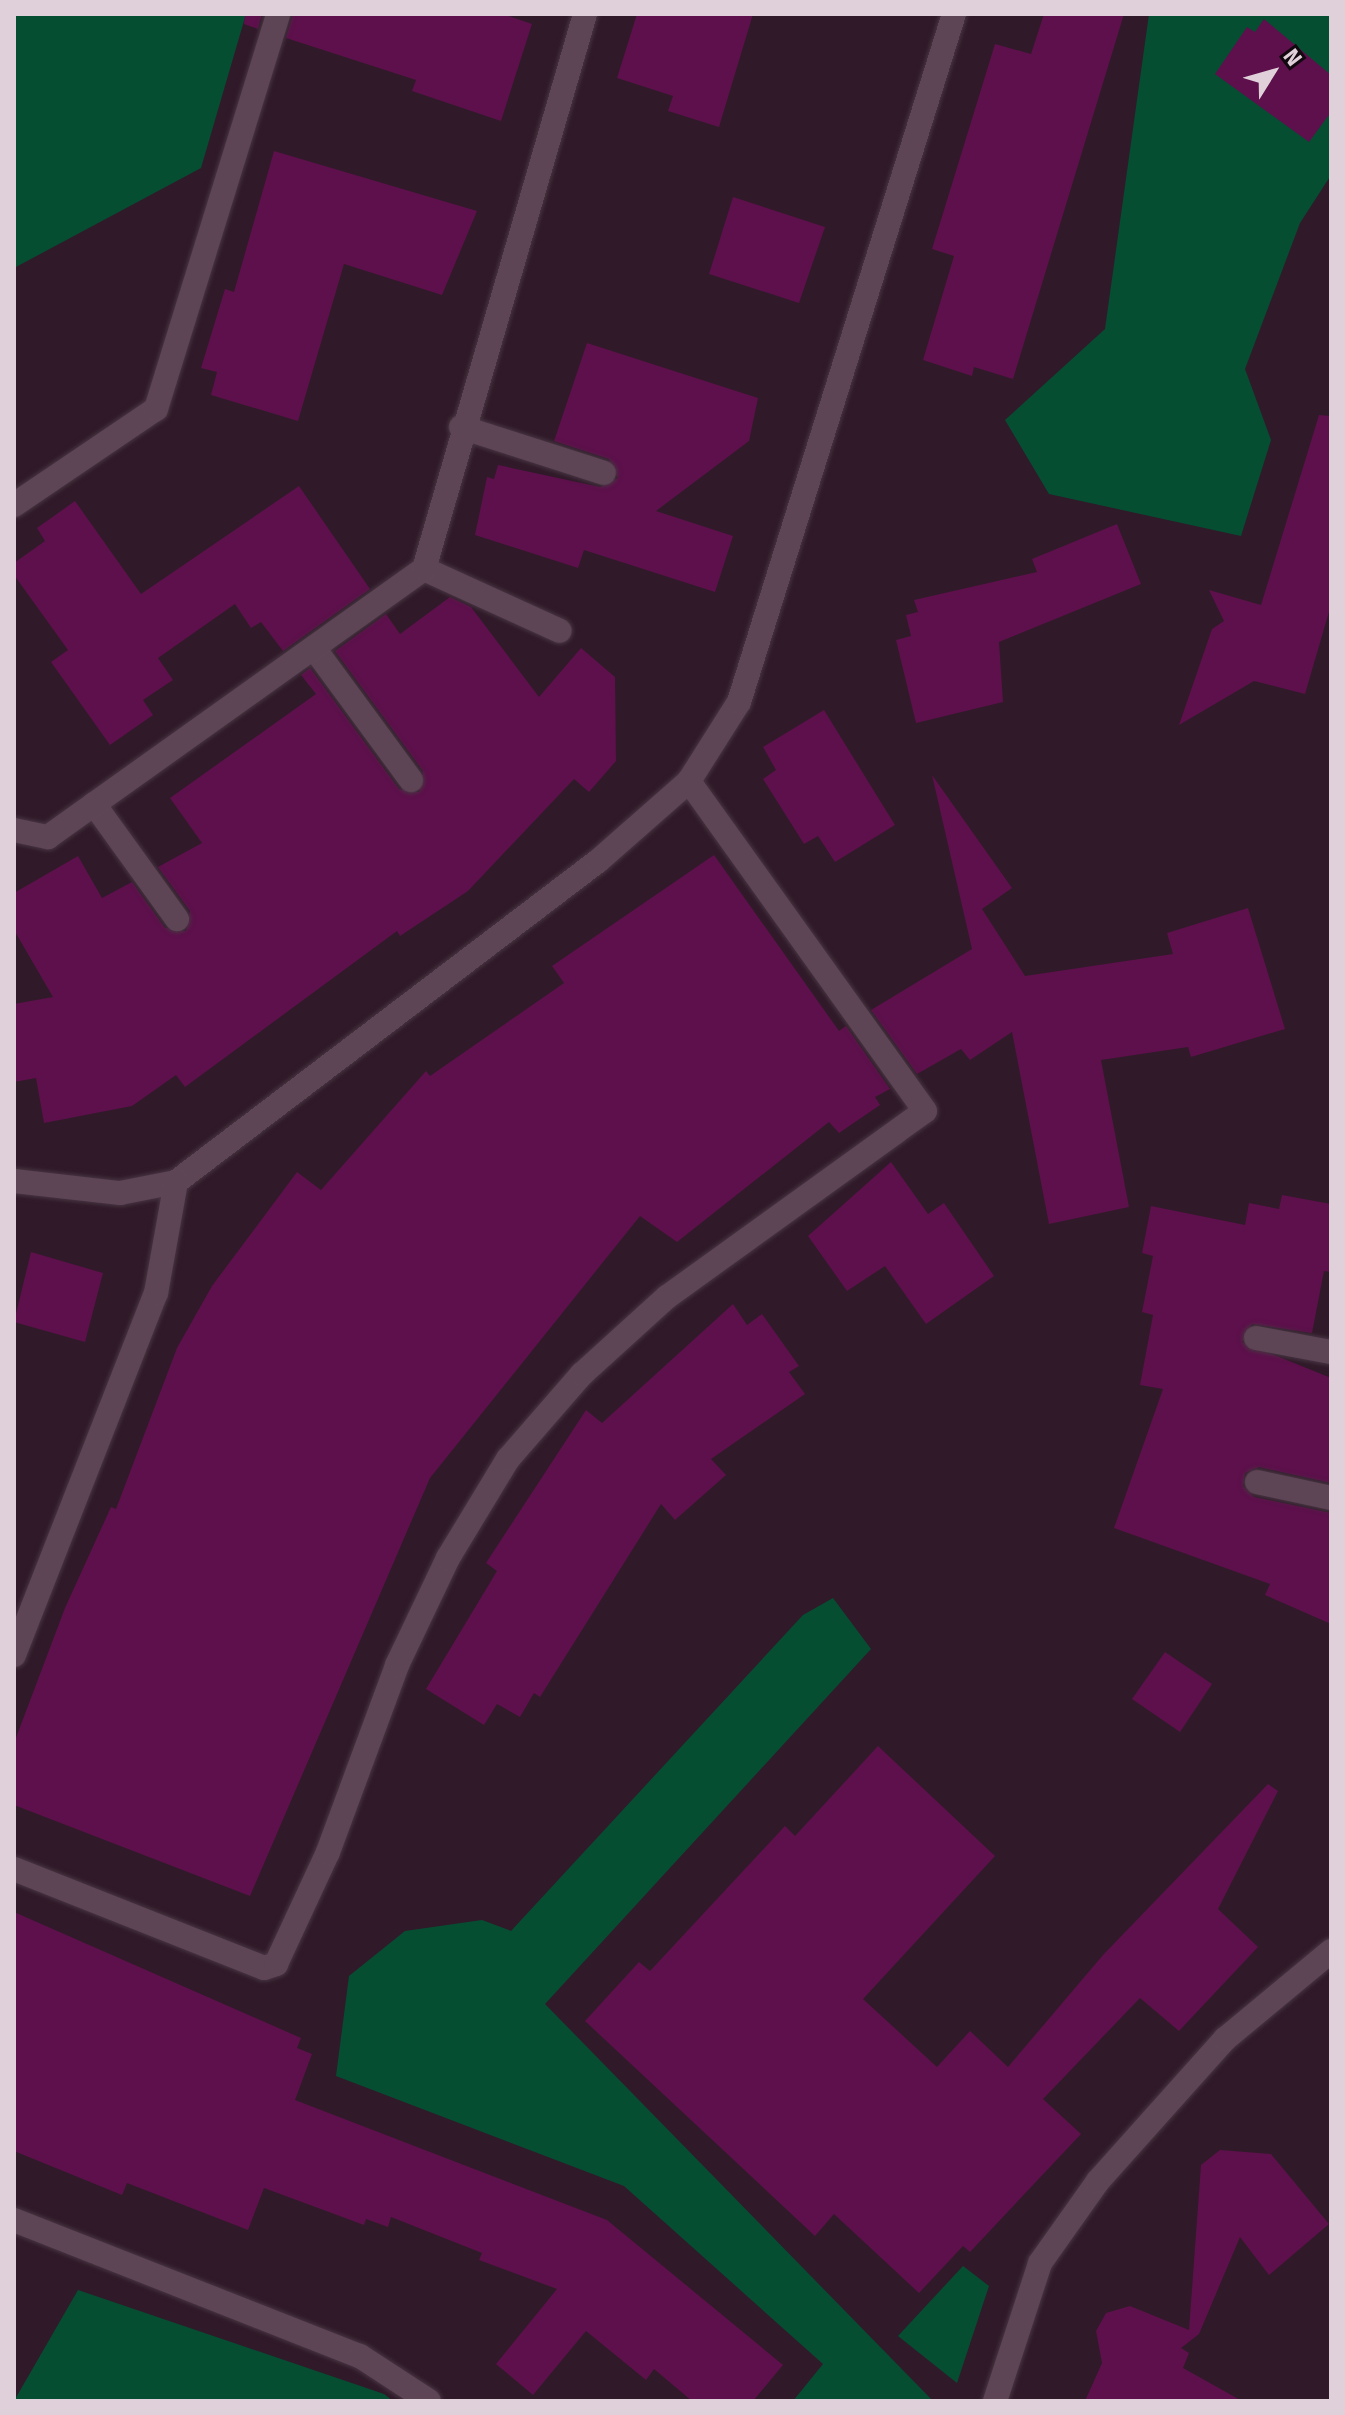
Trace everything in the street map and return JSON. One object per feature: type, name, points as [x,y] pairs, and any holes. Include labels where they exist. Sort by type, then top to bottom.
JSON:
[{"type":"street","points":[[14,505],[156,409],[278,14]]},
{"type":"street","points":[[14,830],[48,837],[424,569],[461,427],[585,14]]},
{"type":"street","points":[[14,1181],[120,1193],[176,1182],[598,861],[689,781],[739,702],[954,14]]},
{"type":"street","points":[[461,427],[604,473]]},
{"type":"street","points":[[424,569],[560,631]]},
{"type":"street","points":[[314,648],[411,780]]},
{"type":"street","points":[[14,1869],[264,1968],[276,1964],[328,1852],[397,1665],[448,1558],[508,1459],[582,1374],[667,1297],[925,1111],[689,781]]},
{"type":"street","points":[[94,804],[177,919]]},
{"type":"street","points":[[14,1655],[156,1293],[176,1182]]},
{"type":"street","points":[[1256,1338],[1331,1352]]},
{"type":"street","points":[[1257,1482],[1331,1498]]},
{"type":"street","points":[[995,2401],[1040,2263],[1098,2181],[1225,2039],[1331,1951]]},
{"type":"street","points":[[14,2220],[360,2356],[429,2401]]},
{"type":"green space","points":[[14,14],[246,14],[201,168],[14,268]]},
{"type":"green space","points":[[1149,14],[1331,14],[1331,175],[1300,223],[1245,369],[1271,440],[1241,536],[1049,494],[1005,420],[1105,329]]},
{"type":"green space","points":[[833,1598],[871,1649],[545,2004],[933,2401],[793,2401],[823,2364],[624,2186],[336,2076],[349,1976],[405,1931],[482,1920],[511,1931],[803,1615]]},
{"type":"green space","points":[[963,2266],[989,2286],[957,2383],[898,2336]]},
{"type":"green space","points":[[78,2290],[384,2394],[393,2401],[14,2401]]},
{"type":"building","points":[[245,14],[262,14],[258,29],[244,24]]},
{"type":"building","points":[[293,14],[503,14],[532,24],[501,121],[412,91],[416,80],[286,38]]},
{"type":"building","points":[[637,14],[753,14],[719,127],[668,111],[673,96],[617,78]]},
{"type":"building","points":[[1044,14],[1124,14],[1013,379],[974,367],[972,376],[923,360],[954,256],[932,249],[995,44],[1031,54]]},
{"type":"building","points":[[1264,19],[1331,75],[1331,112],[1309,142],[1215,74],[1247,27],[1255,32]]},
{"type":"building","points":[[274,151],[477,211],[442,295],[344,264],[298,421],[211,395],[217,372],[201,368],[225,289],[234,292]]},
{"type":"building","points":[[733,197],[825,227],[799,303],[709,274]]},
{"type":"building","points":[[587,343],[758,398],[749,441],[656,511],[733,536],[715,592],[584,550],[578,568],[475,535],[487,477],[494,479],[498,465],[600,487],[618,478],[609,459],[554,441]]},
{"type":"building","points":[[1319,415],[1331,416],[1331,605],[1305,694],[1254,681],[1179,725],[1212,629],[1224,621],[1209,590],[1261,605]]},
{"type":"building","points":[[299,486],[370,589],[283,651],[261,622],[251,628],[235,604],[158,658],[173,680],[143,700],[153,715],[110,745],[51,662],[68,650],[14,575],[14,563],[45,541],[37,528],[75,501],[141,594]]},
{"type":"building","points":[[1117,524],[1141,584],[999,642],[1003,702],[916,723],[896,640],[911,636],[906,615],[918,612],[914,600],[1037,572],[1032,559]]},
{"type":"building","points":[[450,597],[471,607],[539,697],[581,648],[615,677],[616,761],[589,792],[574,779],[468,891],[400,936],[397,931],[185,1087],[176,1075],[132,1106],[44,1123],[36,1078],[14,1082],[14,1004],[53,997],[14,930],[14,893],[78,856],[102,898],[132,882],[165,928],[186,931],[190,911],[158,867],[202,843],[170,798],[316,694],[301,675],[310,668],[399,789],[419,792],[423,771],[335,651],[386,614],[400,634]]},
{"type":"building","points":[[824,710],[895,825],[835,862],[818,836],[804,844],[763,779],[776,770],[763,747]]},
{"type":"building","points":[[932,775],[1012,888],[982,909],[1025,976],[1173,954],[1167,933],[1248,908],[1285,1029],[1191,1057],[1188,1047],[1101,1060],[1129,1207],[1049,1224],[1012,1032],[970,1060],[961,1049],[917,1074],[871,1010],[972,949]]},
{"type":"building","points":[[714,855],[839,1031],[846,1026],[890,1089],[875,1097],[880,1105],[839,1133],[829,1122],[677,1242],[640,1216],[430,1478],[250,1896],[14,1805],[14,1743],[65,1608],[111,1507],[116,1509],[177,1348],[212,1286],[297,1172],[321,1190],[426,1071],[430,1076],[564,983],[552,966]]},
{"type":"building","points":[[891,1162],[928,1214],[944,1203],[994,1276],[926,1324],[885,1266],[847,1291],[808,1236]]},
{"type":"building","points":[[1282,1195],[1331,1204],[1331,1272],[1324,1271],[1312,1333],[1252,1324],[1242,1342],[1331,1378],[1331,1483],[1259,1467],[1245,1473],[1243,1486],[1254,1497],[1331,1513],[1331,1624],[1265,1595],[1270,1584],[1114,1528],[1163,1389],[1140,1385],[1153,1315],[1142,1312],[1153,1256],[1142,1253],[1151,1206],[1245,1225],[1249,1203],[1279,1209]]},
{"type":"building","points":[[31,1252],[103,1273],[85,1342],[14,1322]]},
{"type":"building","points":[[733,1304],[747,1325],[762,1314],[799,1366],[789,1372],[805,1394],[711,1459],[726,1475],[675,1520],[661,1504],[540,1697],[534,1693],[520,1717],[497,1704],[484,1725],[426,1689],[497,1571],[486,1563],[586,1410],[602,1423]]},
{"type":"building","points":[[1165,1652],[1212,1684],[1180,1732],[1132,1699]]},
{"type":"building","points":[[878,1746],[995,1856],[863,1999],[937,2067],[970,2031],[1008,2067],[1103,1955],[1268,1784],[1278,1791],[1218,1909],[1258,1947],[1179,2031],[1140,1998],[1043,2099],[1081,2134],[970,2252],[963,2246],[919,2293],[834,2214],[815,2236],[585,2021],[639,1962],[650,1971],[785,1826],[795,1836]]},
{"type":"building","points":[[14,1912],[301,2038],[297,2048],[312,2054],[295,2100],[607,2220],[783,2365],[753,2401],[692,2401],[654,2369],[646,2380],[586,2331],[533,2395],[496,2364],[557,2289],[479,2260],[482,2253],[391,2217],[388,2227],[366,2219],[364,2225],[264,2188],[248,2230],[127,2183],[122,2195],[14,2151]]},
{"type":"building","points":[[1220,2150],[1271,2154],[1329,2224],[1269,2275],[1240,2237],[1199,2334],[1181,2348],[1189,2353],[1183,2368],[1242,2401],[1085,2401],[1102,2363],[1096,2331],[1106,2313],[1130,2306],[1189,2330],[1201,2165]]}]
